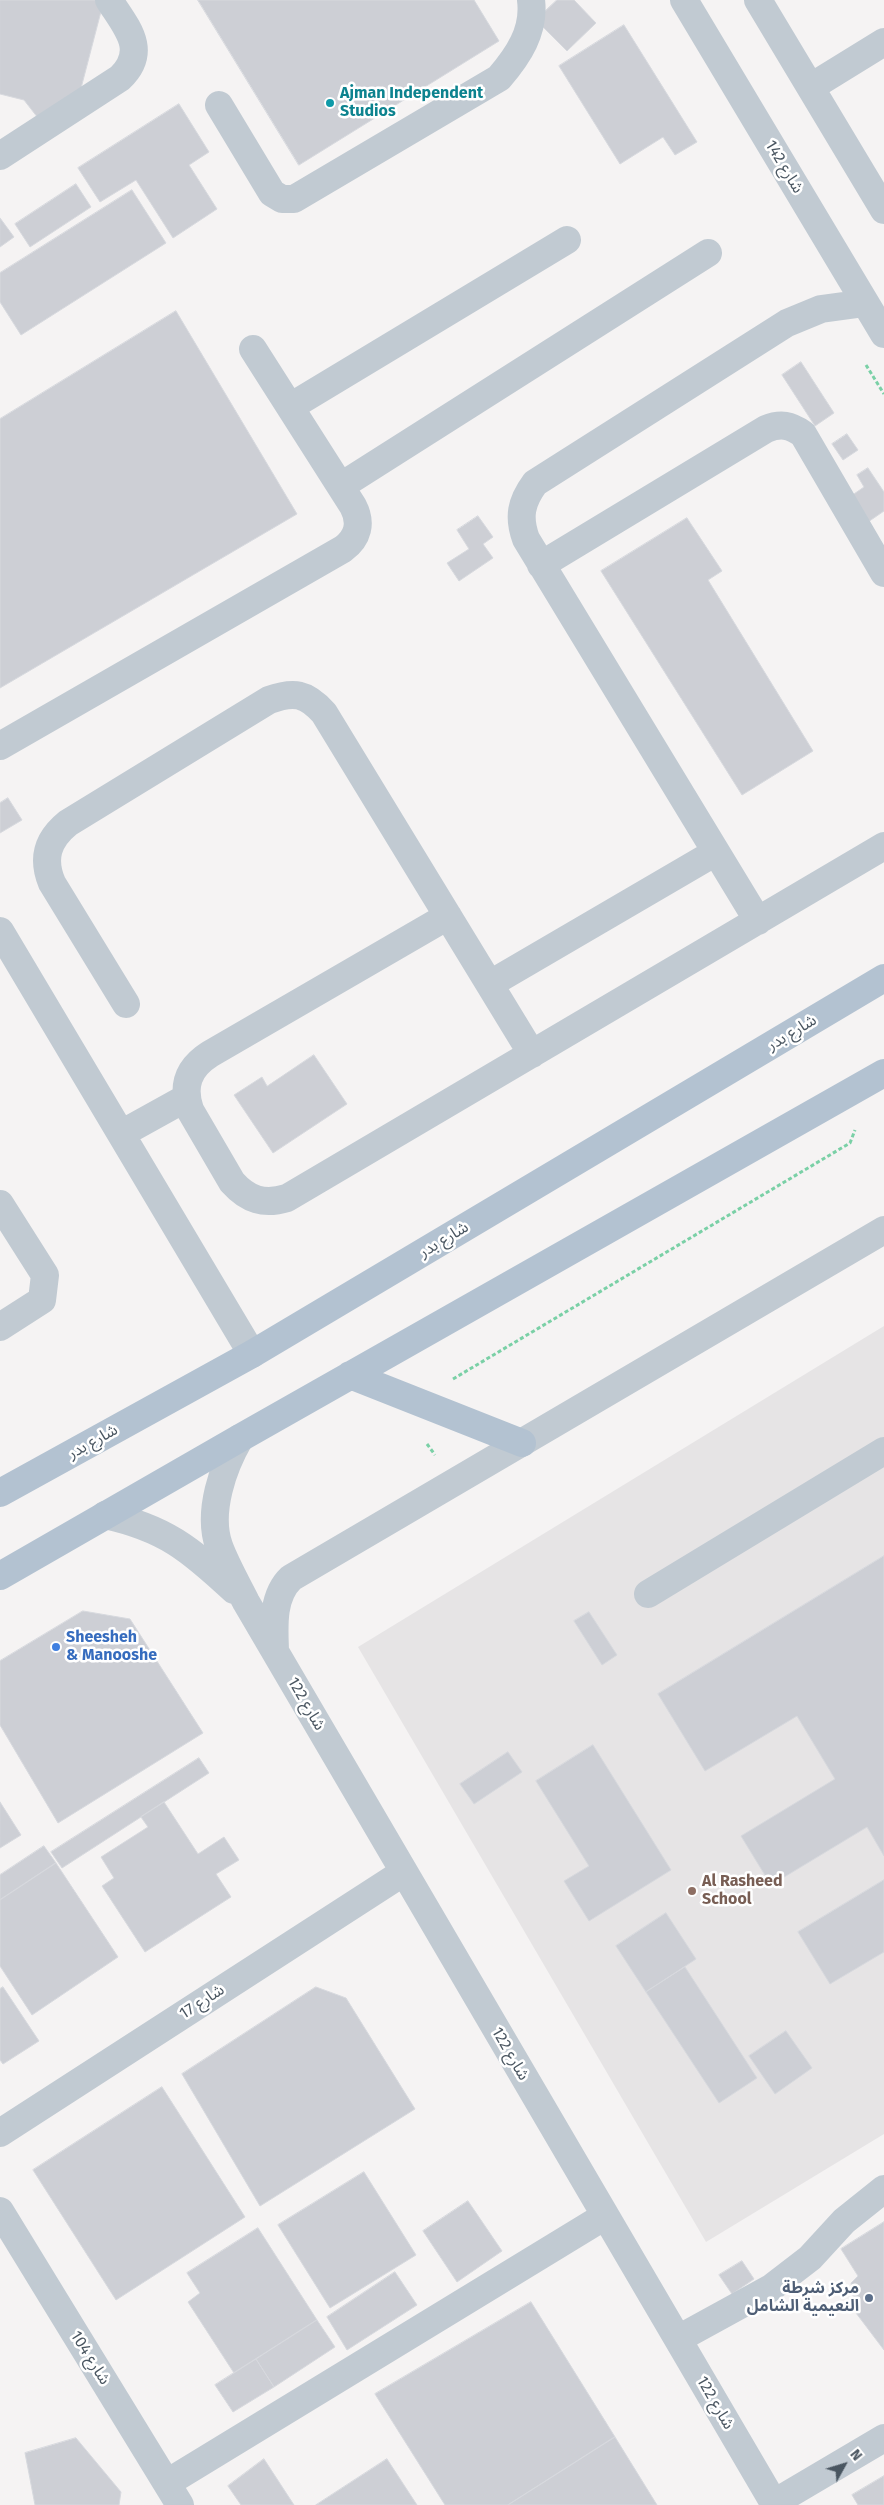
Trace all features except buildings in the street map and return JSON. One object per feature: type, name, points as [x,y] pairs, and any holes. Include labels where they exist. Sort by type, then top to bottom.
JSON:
[{"type":"main road","name":"شارع بدر","points":[[0,1493],[252,1354],[884,978]]},
{"type":"main road","points":[[0,1576],[350,1375],[874,1079]]},
{"type":"main road","points":[[350,1375],[522,1443]]},
{"type":"street","points":[[0,156],[120,78],[130,69],[135,56],[134,43],[109,0]]},
{"type":"street","points":[[219,104],[272,194],[282,199],[294,199],[499,78],[517,58],[528,34],[532,8],[531,0]]},
{"type":"street","name":"شارع 142","points":[[684,0],[884,334]]},
{"type":"street","points":[[758,0],[884,210]]},
{"type":"street","points":[[811,87],[884,42]]},
{"type":"street","points":[[290,407],[567,240]]},
{"type":"street","points":[[341,486],[708,253]]},
{"type":"street","points":[[758,920],[526,539],[520,524],[521,510],[526,495],[535,483],[787,322],[821,309],[866,303]]},
{"type":"street","points":[[0,746],[351,543],[356,535],[358,515],[253,349]]},
{"type":"street","points":[[542,565],[766,429],[784,425],[793,427],[803,434],[884,573]]},
{"type":"street","points":[[126,1004],[52,884],[47,870],[46,857],[50,843],[68,823],[269,700],[283,695],[299,695],[314,701],[324,713],[532,1054]]},
{"type":"street","points":[[448,916],[198,1061],[190,1072],[186,1084],[186,1098],[190,1110],[232,1182],[241,1192],[263,1202],[287,1198],[884,846]]},
{"type":"street","points":[[490,984],[716,852]]},
{"type":"street","points":[[0,931],[252,1354]]},
{"type":"street","points":[[122,1134],[186,1098]]},
{"type":"street","points":[[0,1204],[44,1275],[42,1300],[0,1328]]},
{"type":"street","points":[[275,1650],[274,1621],[279,1596],[291,1578],[884,1230]]},
{"type":"street","name":"شارع 122","points":[[240,1438],[222,1475],[217,1498],[216,1522],[218,1545],[246,1602],[774,2504]]},
{"type":"street","points":[[648,1594],[884,1451]]},
{"type":"street","name":"شارع 122","points":[[104,1515],[129,1520],[174,1540],[195,1554],[246,1602]]},
{"type":"street","name":"شارع 17","points":[[3,2123],[404,1872]]},
{"type":"street","points":[[678,2339],[771,2288],[810,2258],[844,2221],[884,2189]]},
{"type":"street","name":"شارع 104","points":[[0,2211],[174,2494]]},
{"type":"street","points":[[174,2494],[605,2216]]},
{"type":"street","points":[[774,2504],[884,2438]]},
{"type":"path","points":[[452,1484],[426,1441],[417,1400],[850,1143],[874,1079]]},
{"type":"shaded area","name":"Al Rasheed School","points":[[884,1326],[884,2134],[706,2242],[358,1647]]},
{"type":"place","name":"Ajman Independent Studios","points":[[330,103]]},
{"type":"place","name":"Sheesheh & Manooshe","points":[[56,1647]]},
{"type":"place","name":"Al Rasheed School","points":[[692,1891]]},
{"type":"place","name":"مركز شرطة النعيمية الشامل","points":[[869,2298]]}]
